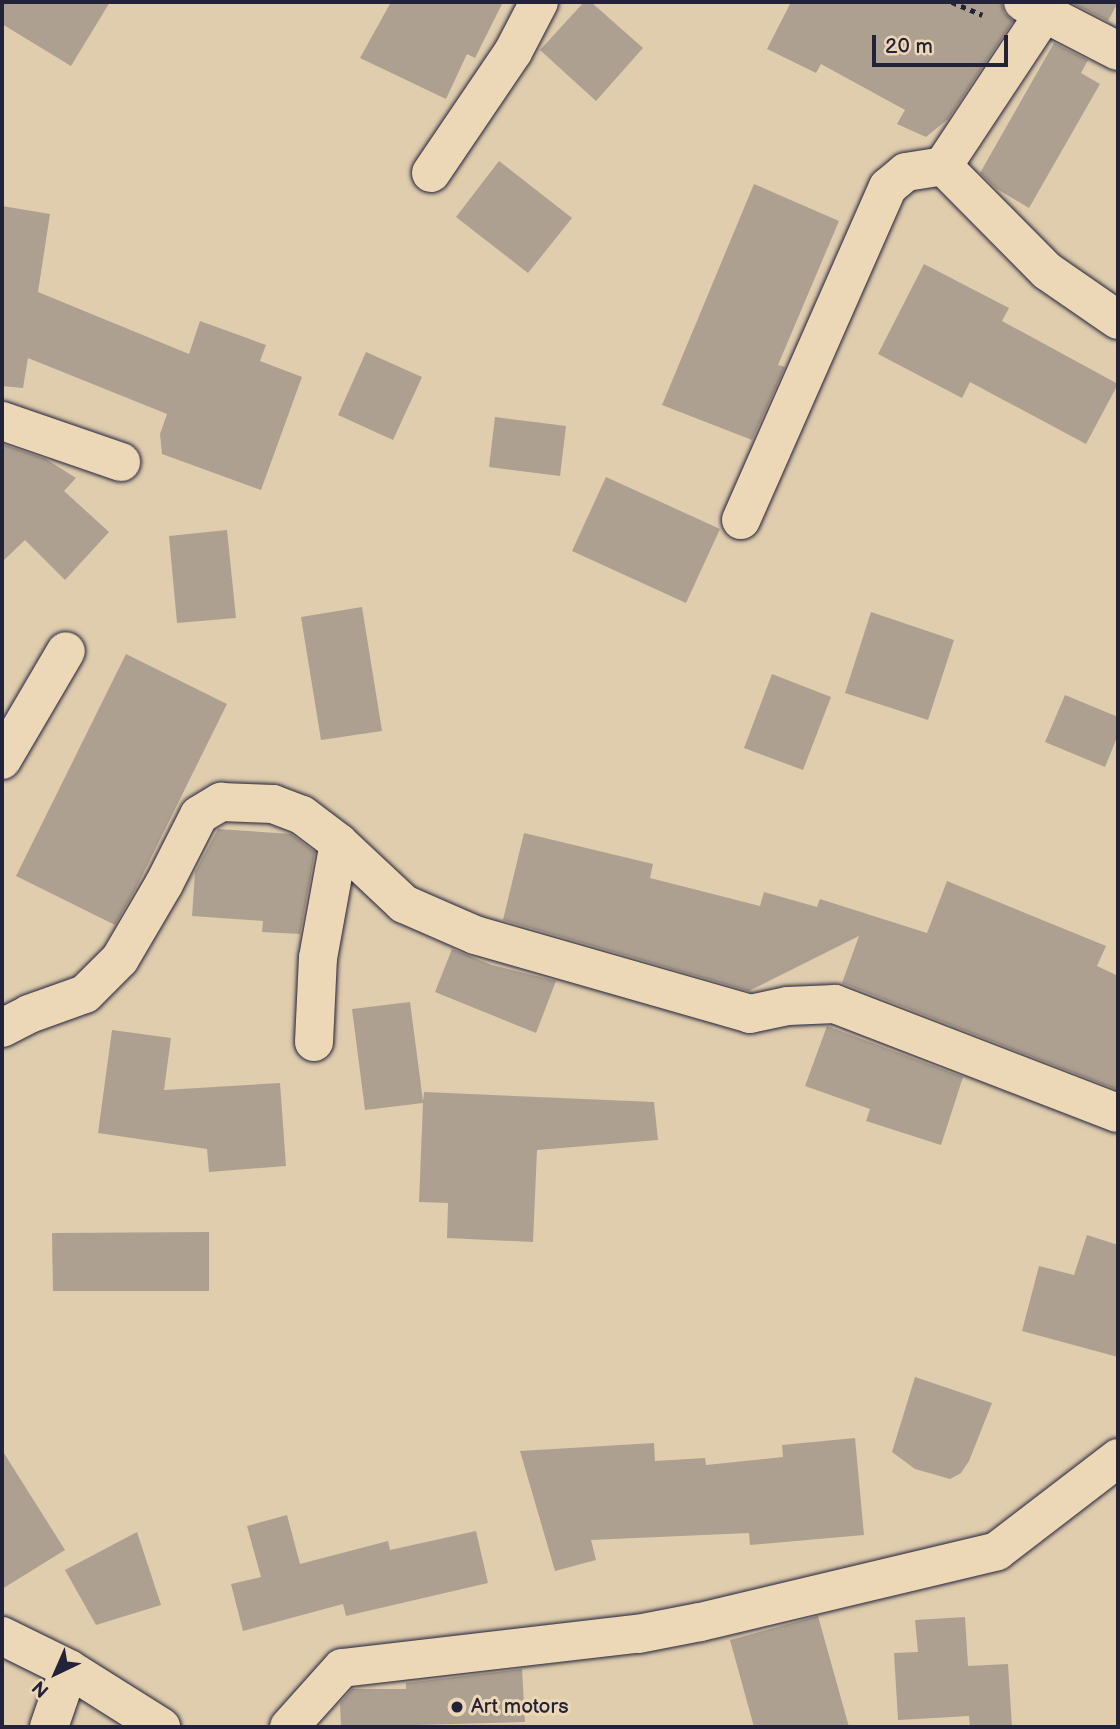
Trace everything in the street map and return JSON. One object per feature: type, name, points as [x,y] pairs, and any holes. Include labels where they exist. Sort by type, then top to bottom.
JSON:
[{"type":"street","points":[[431,173],[513,52],[539,2]]},
{"type":"street","points":[[943,166],[1034,7],[1118,51]]},
{"type":"street","points":[[943,166],[1047,271],[1118,320]]},
{"type":"street","points":[[741,520],[888,187],[906,172],[943,166]]},
{"type":"street","points":[[2,421],[121,461]]},
{"type":"street","points":[[2,760],[66,651]]},
{"type":"street","points":[[2,1028],[29,1014],[85,994],[120,959],[164,884],[199,815],[220,802],[272,804],[302,815],[340,843],[404,904],[475,935],[750,1014],[788,1006],[835,1004],[1118,1113]]},
{"type":"street","points":[[314,1042],[318,958],[340,843]]},
{"type":"street","points":[[289,1727],[342,1668],[638,1634],[997,1551],[1118,1458]]},
{"type":"street","points":[[2,1636],[69,1669],[161,1727]]},
{"type":"street","points":[[49,1727],[69,1669]]},
{"type":"building","points":[[2,2],[110,2],[71,66],[2,24]]},
{"type":"building","points":[[391,2],[503,2],[475,58],[467,54],[446,99],[360,58]]},
{"type":"building","points":[[584,2],[591,2],[643,48],[596,101],[540,50]]},
{"type":"building","points":[[791,2],[1001,2],[1004,13],[1013,21],[948,119],[926,137],[897,124],[905,110],[821,64],[816,73],[767,49]]},
{"type":"building","points":[[1070,2],[1118,2],[1108,21]]},
{"type":"building","points":[[1054,43],[1088,60],[1081,73],[1100,84],[1029,208],[997,189],[980,173]]},
{"type":"building","points":[[499,161],[572,218],[528,273],[456,217]]},
{"type":"building","points":[[754,184],[839,221],[778,365],[785,367],[752,440],[662,405]]},
{"type":"building","points":[[2,206],[50,214],[38,292],[189,354],[200,321],[266,345],[260,361],[302,377],[261,490],[162,454],[160,434],[167,414],[28,358],[23,388],[2,386]]},
{"type":"building","points":[[924,264],[1009,308],[1002,321],[1118,384],[1086,444],[970,382],[962,398],[878,354]]},
{"type":"building","points":[[366,352],[422,377],[393,440],[338,415]]},
{"type":"building","points":[[495,417],[566,426],[560,476],[489,467]]},
{"type":"building","points":[[2,444],[46,459],[76,478],[64,491],[109,532],[65,580],[25,540],[2,562]]},
{"type":"building","points":[[606,477],[720,529],[686,603],[572,551]]},
{"type":"building","points":[[227,530],[236,618],[177,623],[169,536]]},
{"type":"building","points":[[362,607],[382,731],[321,740],[301,617]]},
{"type":"building","points":[[871,612],[954,640],[928,720],[845,693]]},
{"type":"building","points":[[126,654],[227,704],[115,925],[16,876]]},
{"type":"building","points":[[772,674],[831,697],[803,770],[744,748]]},
{"type":"building","points":[[1065,695],[1118,717],[1118,735],[1105,767],[1045,742]]},
{"type":"building","points":[[218,829],[291,834],[315,852],[300,934],[262,932],[263,921],[192,916],[195,872]]},
{"type":"building","points":[[524,833],[653,864],[650,878],[760,906],[764,892],[817,907],[820,899],[927,933],[947,881],[1106,946],[1097,966],[1118,976],[1118,1090],[842,983],[859,936],[749,991],[503,920]]},
{"type":"building","points":[[452,949],[492,965],[556,981],[536,1033],[435,992]]},
{"type":"building","points":[[410,1002],[423,1101],[424,1092],[654,1102],[658,1140],[537,1150],[533,1242],[447,1238],[448,1203],[419,1202],[423,1103],[365,1110],[352,1009]]},
{"type":"building","points":[[827,1026],[963,1077],[941,1145],[866,1121],[870,1109],[805,1086]]},
{"type":"building","points":[[112,1030],[171,1038],[164,1090],[280,1083],[286,1166],[209,1172],[207,1149],[98,1133]]},
{"type":"building","points":[[209,1232],[209,1291],[53,1291],[52,1233]]},
{"type":"building","points":[[1087,1235],[1118,1245],[1118,1357],[1022,1331],[1039,1266],[1074,1275]]},
{"type":"building","points":[[915,1377],[992,1403],[969,1461],[961,1473],[950,1479],[915,1469],[892,1452]]},
{"type":"building","points":[[855,1438],[864,1535],[750,1545],[749,1533],[591,1540],[596,1560],[555,1571],[520,1451],[654,1443],[655,1461],[705,1458],[706,1465],[783,1457],[782,1445]]},
{"type":"building","points":[[2,1450],[65,1550],[2,1589]]},
{"type":"building","points":[[287,1515],[300,1564],[388,1541],[390,1550],[476,1531],[488,1583],[346,1616],[343,1604],[243,1631],[231,1584],[261,1577],[247,1526]]},
{"type":"building","points":[[137,1532],[161,1605],[96,1625],[65,1570]]},
{"type":"building","points":[[818,1616],[849,1727],[754,1727],[730,1640]]},
{"type":"building","points":[[965,1617],[968,1666],[1008,1664],[1012,1727],[970,1727],[969,1716],[898,1720],[894,1653],[918,1652],[915,1620]]},
{"type":"building","points":[[522,1669],[525,1722],[341,1727],[340,1703],[352,1689],[406,1689],[406,1683]]},
{"type":"place","name":"Art motors","points":[[457,1707]]}]
